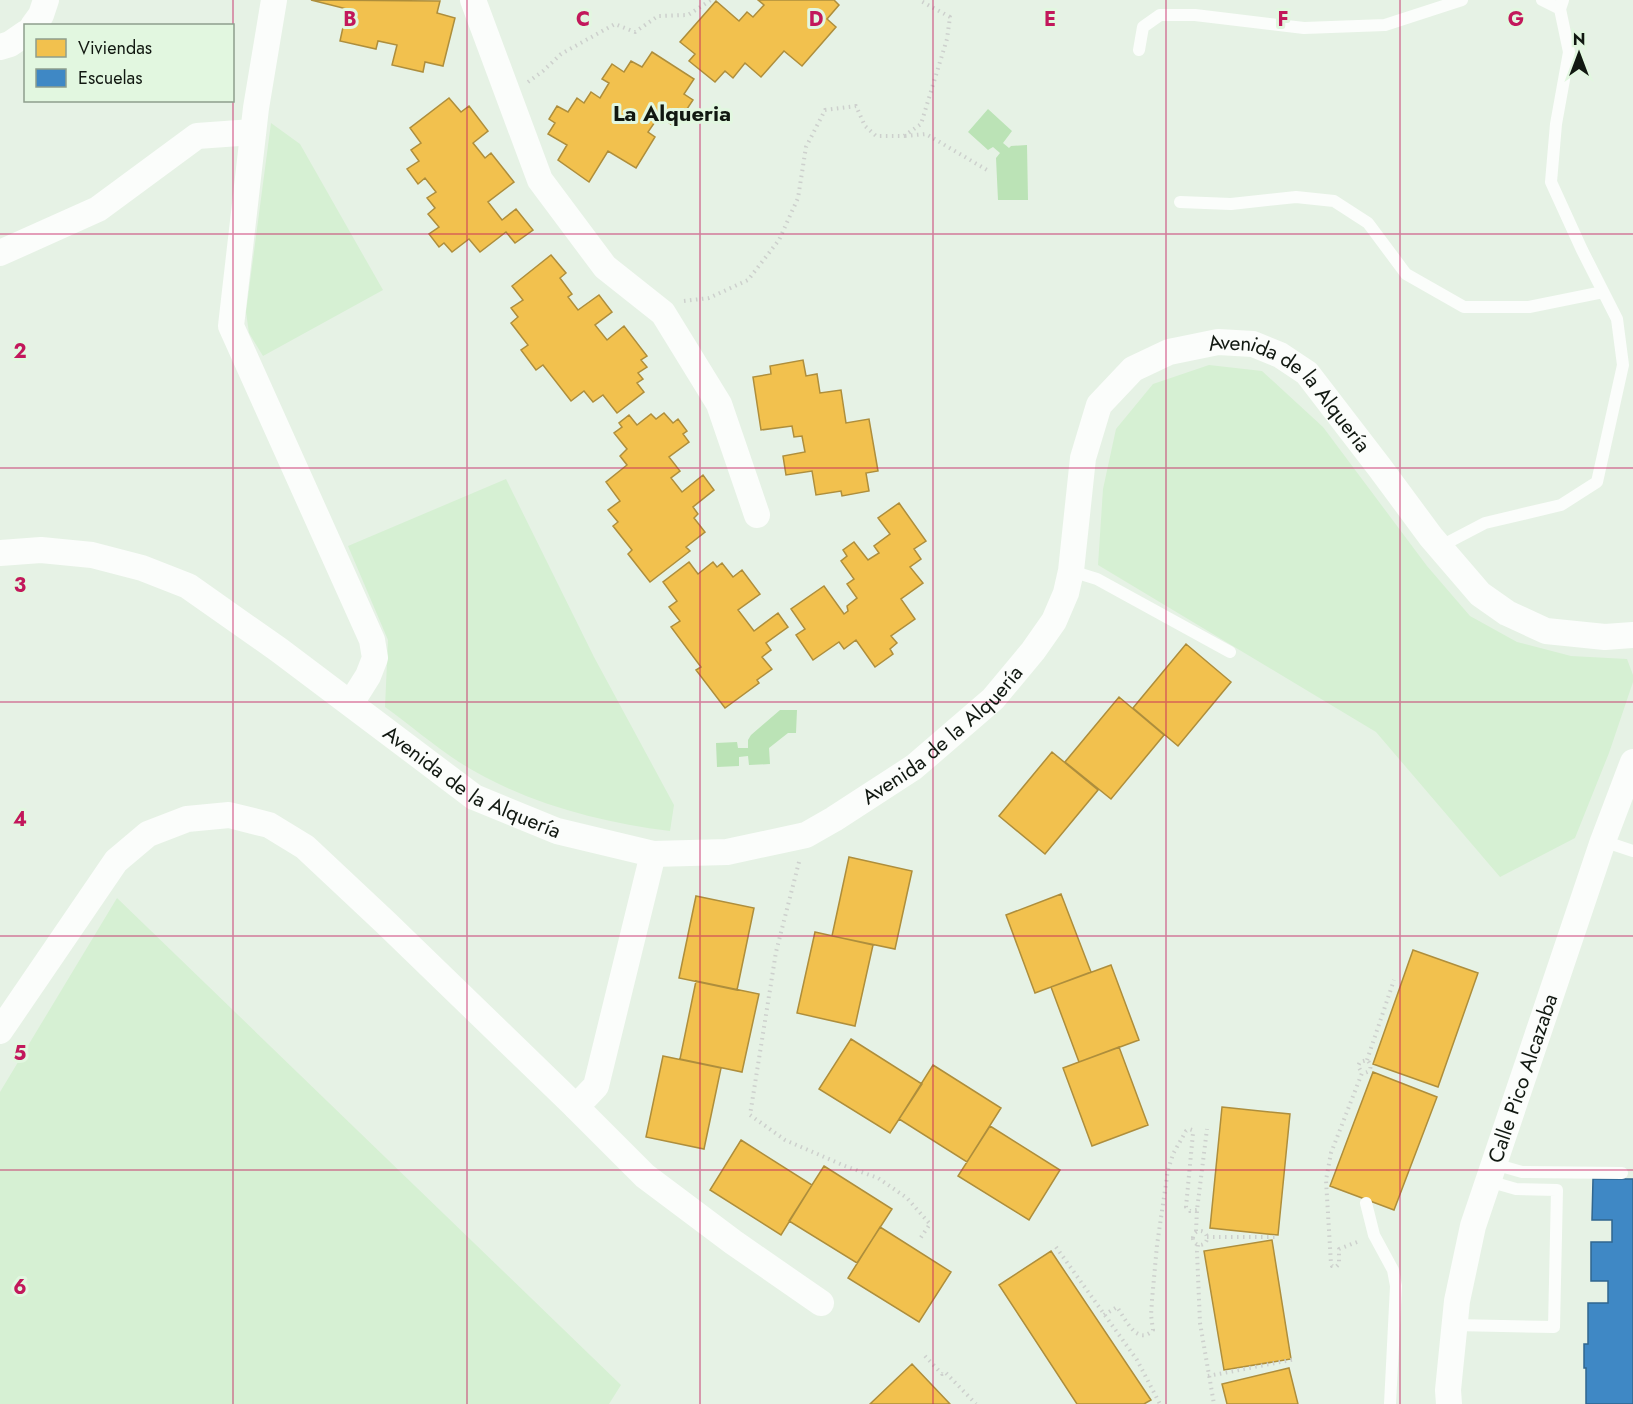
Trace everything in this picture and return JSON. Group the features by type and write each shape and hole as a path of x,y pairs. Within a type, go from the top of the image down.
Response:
{"street":[{"path":"34,24 41,15 46,0"},
{"path":"274,0 254,132 231,326 372,640 375,658 368,676 351,704"},
{"path":"473,0 540,180 605,267 663,312 719,404 757,515"},
{"path":"0,47 10,44 24,34"},
{"path":"0,253 98,209 197,136 254,132"},
{"name":"Avenida de la Alquería","path":"0,553 41,550 92,555 142,568 188,586 279,650 474,796 557,831 653,854 727,852 806,835 834,819 914,767 993,699 1033,651 1054,621 1066,593 1071,571 1083,458 1100,405 1133,369 1169,352 1218,342 1253,344 1280,355 1307,374 1439,547 1480,594 1507,613 1546,631 1605,637 1633,635"},
{"name":"Calle Pico Alcazaba","path":"1449,1404 1448,1390 1456,1300 1473,1226 1603,841 1633,762"},
{"path":"0,1031 116,861 148,834 187,819 229,815 269,825 305,847 645,1176 733,1242 821,1303"},
{"path":"576,1107 596,1086 653,854"}],"lane":[{"path":"1139,50 1143,27 1160,15 1195,15 1304,28 1385,25 1462,0"},
{"path":"1439,547 1485,523 1561,505 1597,482 1623,364 1617,319 1551,182 1556,124 1569,52 1562,4 1542,0"},
{"path":"1180,202 1231,204 1296,198 1334,201 1368,223 1406,274 1464,307 1529,307 1603,292"},
{"path":"1071,571 1096,579 1230,652"},
{"path":"1603,841 1633,851"},
{"path":"1491,1172 1622,1173"},
{"path":"1454,1325 1554,1327 1557,1190 1516,1189 1491,1172"},
{"path":"1366,1203 1374,1235 1393,1270 1396,1286 1390,1404"}],"path":[{"path":"526,83 561,54 615,24 635,33 658,16 688,15 711,0"},
{"path":"904,136 921,124 946,39 950,17 919,0"},
{"path":"663,312 674,302 709,298 748,280 779,240 798,198 806,147 825,110 856,106 865,126 876,136 926,135 987,170"},
{"path":"806,835 776,952 750,1115 785,1140 878,1178 907,1198 930,1224 919,1240"},
{"path":"1367,1060 1394,980"},
{"path":"1362,1072 1370,1071 1370,1063 1367,1060"},
{"path":"1362,1072 1358,1066 1360,1062 1367,1060"},
{"path":"1362,1072 1327,1166 1331,1265 1333,1267 1338,1265 1339,1249 1374,1235"},
{"path":"1104,1315 1117,1307 1136,1334 1143,1336 1153,1330 1151,1315 1157,1245 1168,1170 1173,1154 1189,1129 1193,1133 1186,1208 1197,1210"},
{"path":"1198,1245 1192,1239 1196,1232 1208,1130"},
{"path":"1196,1232 1201,1231 1207,1237"},
{"path":"1207,1237 1277,1237"},
{"path":"1198,1245 1203,1244 1207,1237"},
{"path":"1198,1245 1200,1323 1214,1404"},
{"path":"1056,1247 1137,1360 1160,1404"},
{"path":"925,1356 942,1374 945,1372 976,1404"},
{"path":"1208,1376 1296,1359"}],"shaded area":[{"path":"988,109 1012,131 1003,143 1009,148 1027,145 1028,200 998,200 996,158 1000,153 993,147 988,150 968,132"},
{"path":"271,123 300,144 383,290 263,356 249,333 246,312"},
{"path":"1209,365 1262,371 1323,427 1427,566 1470,616 1517,642 1571,656 1627,659 1633,682 1609,753 1575,838 1500,877 1376,732 1098,565 1103,489 1116,429 1153,384"},
{"path":"506,479 594,657 674,805 670,831 588,816 508,788 459,762 385,707 388,640 348,546"},
{"path":"780,710 797,710 796,733 788,733 769,748 770,764 749,765 748,756 739,757 739,766 717,767 716,743 737,742 738,748 748,748 751,735"},
{"path":"117,898 621,1385 609,1404 0,1404 0,1092"}],"building: Viviendas":[{"path":"311,0 440,1 437,13 455,18 443,66 425,62 423,72 392,65 397,45 378,41 376,49 340,41 347,9"},
{"path":"758,0 834,0 839,5 827,19 836,27 802,66 784,51 761,77 745,63 733,78 725,71 715,82 689,61 695,54 680,42 716,1 739,21 747,12 753,17 764,5"},
{"path":"652,52 694,79 684,94 693,100 675,127 659,116 648,132 655,137 636,168 608,151 589,182 558,160 567,145 548,134 555,123 549,119 557,106 568,112 577,98 584,103 591,92 600,98 609,83 602,79 612,64 624,72 631,61 642,67"},
{"path":"449,98 461,112 469,106 488,131 473,143 485,158 491,153 514,182 488,202 502,220 516,209 533,230 515,243 506,232 480,252 469,239 452,252 444,243 439,247 429,234 439,227 428,214 435,208 427,198 436,192 425,178 418,184 407,169 419,161 411,150 421,143 410,128"},
{"path":"551,255 566,273 560,278 572,294 568,297 578,310 599,295 612,312 595,325 607,340 624,326 647,356 641,360 647,367 638,373 643,379 637,383 644,392 617,413 603,395 593,402 584,391 571,401 543,365 536,370 521,350 528,345 511,323 518,317 511,308 523,300 512,286"},
{"path":"803,360 806,376 817,374 820,393 841,390 846,423 869,419 878,471 866,473 869,491 842,496 841,491 816,495 812,471 786,475 783,456 805,452 802,436 794,437 792,426 761,430 753,377 771,374 770,366"},
{"path":"664,413 673,423 678,419 687,431 683,434 689,442 669,457 680,471 671,478 682,492 703,475 714,490 693,507 698,514 694,518 705,532 686,547 690,551 650,582 628,554 632,550 613,526 618,522 608,510 620,501 606,482 627,465 620,456 627,449 614,433 622,427 619,423 629,415 637,425 651,414 656,419"},
{"path":"899,503 926,541 914,549 921,559 910,567 923,583 901,599 915,619 891,636 897,643 890,649 893,654 875,667 856,640 844,649 839,642 813,660 796,635 805,629 791,609 824,586 844,614 848,611 847,606 857,598 847,584 854,579 841,561 847,556 843,550 854,542 868,560 879,553 874,546 890,534 878,518"},
{"path":"689,562 698,574 713,562 717,567 722,563 733,577 742,570 760,594 738,610 754,631 778,613 788,627 766,643 771,650 762,657 772,669 757,680 759,683 725,708 696,670 701,667 671,627 680,621 669,607 677,601 663,582"},
{"path":"1186,644 1231,682 1178,746 1133,708"},
{"path":"1119,697 1164,735 1111,799 1065,762"},
{"path":"1052,752 1098,790 1045,854 999,816"},
{"path":"849,857 912,871 895,949 832,936"},
{"path":"1061,894 1091,972 1035,993 1006,915"},
{"path":"696,896 754,908 737,990 679,978"},
{"path":"815,932 873,945 855,1026 797,1013"},
{"path":"1413,950 1478,973 1438,1087 1373,1064"},
{"path":"1111,965 1139,1040 1079,1062 1051,987"},
{"path":"696,981 759,994 742,1072 680,1059"},
{"path":"851,1039 922,1084 890,1133 819,1089"},
{"path":"1119,1047 1148,1125 1092,1146 1063,1068"},
{"path":"663,1056 721,1068 704,1149 646,1137"},
{"path":"933,1065 1001,1108 967,1162 899,1119"},
{"path":"1373,1072 1437,1097 1394,1210 1330,1186"},
{"path":"1222,1107 1290,1114 1278,1235 1210,1228"},
{"path":"990,1126 1060,1170 1029,1220 958,1176"},
{"path":"741,1140 812,1185 781,1235 710,1190"},
{"path":"824,1166 892,1209 857,1263 789,1221"},
{"path":"880,1227 951,1272 919,1322 848,1278"},
{"path":"1272,1240 1291,1359 1224,1370 1204,1251"},
{"path":"1051,1251 1151,1400 1144,1404 1077,1404 999,1285"},
{"path":"912,1364 950,1404 870,1404"},
{"path":"1289,1368 1298,1404 1227,1404 1222,1384"}],"building: Escuelas":[{"path":"1593,1179 1633,1179 1633,1404 1586,1404 1584,1344 1588,1344 1588,1303 1608,1303 1608,1281 1591,1281 1591,1242 1612,1242 1612,1220 1592,1220"}],"district":[{"name":"La Alqueria","path":"672,113"}]}
